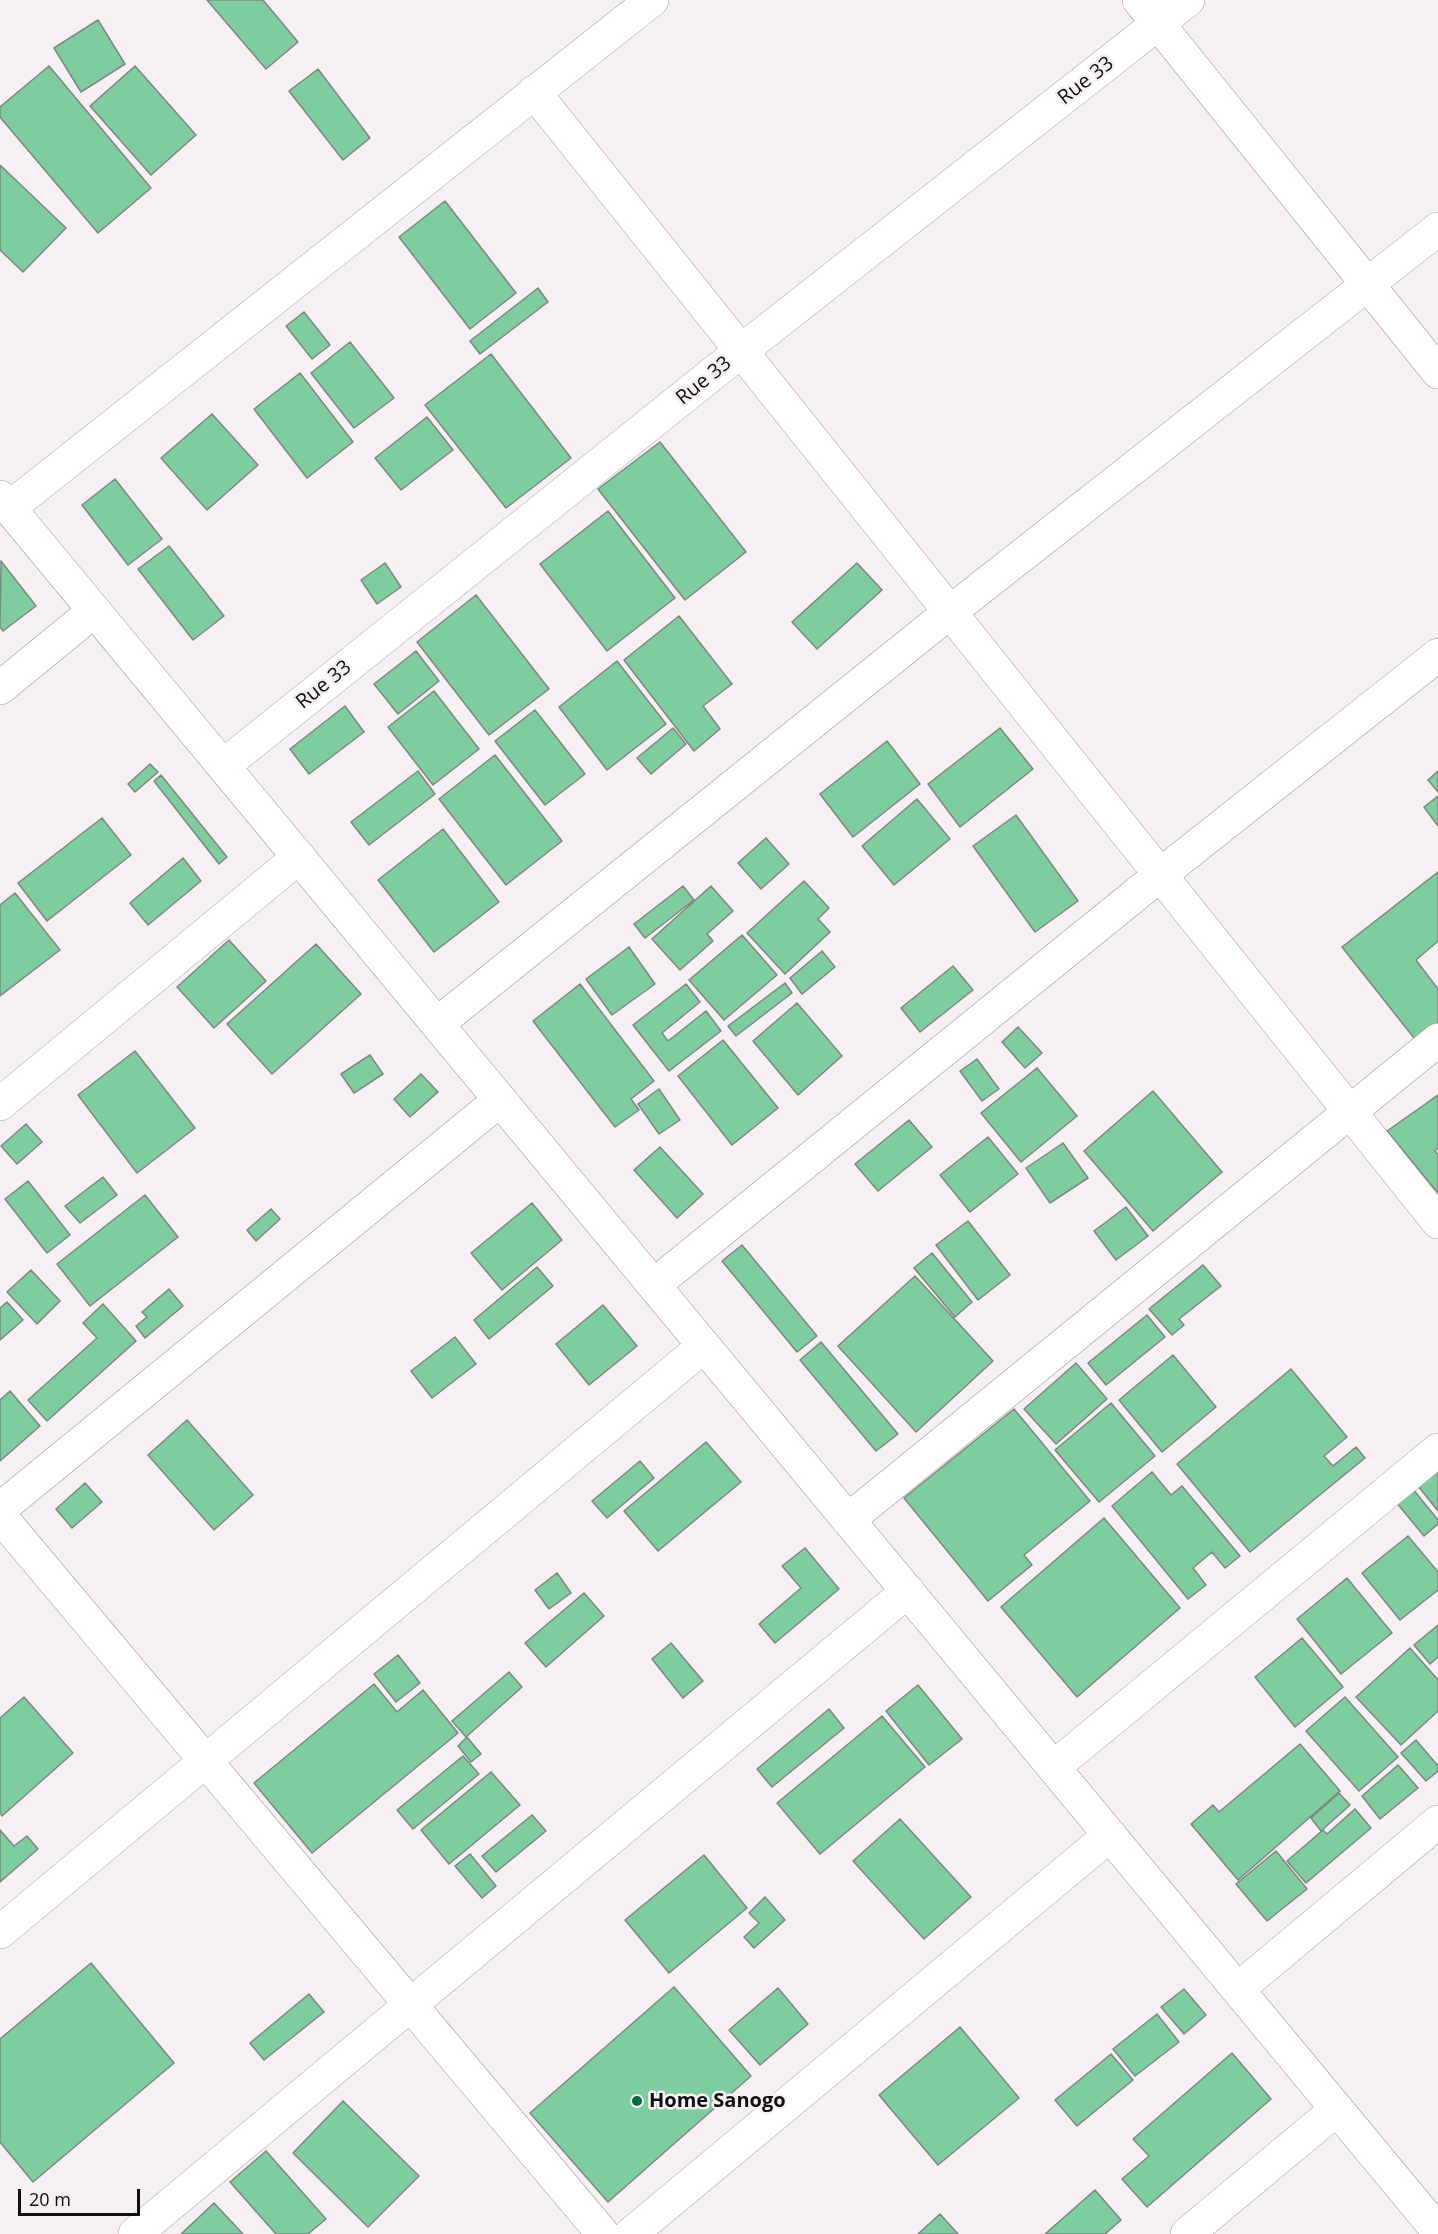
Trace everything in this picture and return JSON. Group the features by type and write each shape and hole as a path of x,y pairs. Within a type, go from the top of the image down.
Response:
{"street":[{"path":"652,0 4,502 1438,2231"},
{"name":"Rue 33","path":"223,766 741,351 1149,12 1188,0"},
{"path":"1149,12 1438,372"},
{"path":"534,92 1438,1222"},
{"path":"437,1024 950,612 1438,229"},
{"path":"0,688 94,611"},
{"path":"654,1285 1160,875 1438,656"},
{"path":"0,1104 299,858"},
{"path":"848,1520 1438,1040"},
{"path":"0,1509 500,1100"},
{"path":"0,1932 704,1346"},
{"path":"1054,1767 1438,1450"},
{"path":"0,1516 603,2234"},
{"path":"135,2234 908,1591"},
{"path":"1238,1989 1438,1822"},
{"path":"630,2234 1110,1835"},
{"path":"1187,2234 1337,2109"}],"building":[{"path":"207,0 263,0 298,42 266,69"},
{"path":"98,20 125,64 81,92 54,48"},
{"path":"49,66 151,188 98,233 0,117 0,107"},
{"path":"135,66 196,135 151,175 90,106"},
{"path":"318,69 370,138 343,160 289,91"},
{"path":"0,165 66,228 23,272 0,250"},
{"path":"445,201 516,293 470,329 399,237"},
{"path":"538,288 548,302 480,354 470,341"},
{"path":"304,312 330,345 312,359 286,326"},
{"path":"350,342 394,398 354,428 311,373"},
{"path":"491,354 571,458 506,508 425,405"},
{"path":"300,373 353,442 307,478 254,409"},
{"path":"212,414 258,465 207,510 161,458"},
{"path":"427,417 453,450 401,490 375,458"},
{"path":"660,442 746,552 685,600 598,489"},
{"path":"115,479 162,539 128,565 82,505"},
{"path":"608,511 675,598 607,651 540,564"},
{"path":"169,546 224,616 193,640 138,569"},
{"path":"1,561 36,606 3,631 0,627"},
{"path":"385,563 401,587 377,604 361,580"},
{"path":"857,563 882,590 817,649 792,622"},
{"path":"476,595 549,689 489,735 417,642"},
{"path":"679,616 732,684 703,706 720,729 694,751 624,660"},
{"path":"416,651 439,681 398,714 374,684"},
{"path":"617,661 666,724 607,770 559,707"},
{"path":"434,691 479,749 433,785 388,727"},
{"path":"345,706 364,732 309,774 290,749"},
{"path":"535,710 585,774 545,805 495,741"},
{"path":"673,728 686,744 651,774 637,758"},
{"path":"1000,728 1033,769 960,827 928,784"},
{"path":"887,741 920,784 853,837 820,794"},
{"path":"495,755 562,841 506,885 439,799"},
{"path":"150,764 158,772 135,792 128,784"},
{"path":"418,771 435,794 369,845 351,822"},
{"path":"1438,771 1438,792 1428,780"},
{"path":"161,775 227,857 219,864 154,781"},
{"path":"1438,796 1438,826 1424,807"},
{"path":"917,799 950,839 894,885 862,846"},
{"path":"1016,815 1078,901 1035,932 973,846"},
{"path":"102,818 131,855 47,921 18,883"},
{"path":"443,829 499,902 434,952 378,880"},
{"path":"766,838 789,864 761,889 738,863"},
{"path":"183,858 201,881 148,925 130,903"},
{"path":"1438,872 1438,941 1416,960 1438,989 1438,1028 1418,1043 1342,947"},
{"path":"804,881 829,908 818,919 830,932 785,974 747,933"},
{"path":"683,886 694,900 645,938 634,924"},
{"path":"711,886 733,911 707,934 713,941 680,970 652,939"},
{"path":"15,893 60,950 0,996 0,905"},
{"path":"742,935 777,975 724,1020 689,980"},
{"path":"229,940 266,981 214,1028 177,987"},
{"path":"316,944 361,994 272,1074 227,1024"},
{"path":"629,947 655,984 612,1015 586,979"},
{"path":"822,951 835,967 802,994 790,978"},
{"path":"953,966 973,990 920,1032 901,1008"},
{"path":"785,983 792,993 736,1036 728,1026"},
{"path":"580,984 654,1081 631,1099 639,1110 615,1127 533,1021"},
{"path":"686,984 700,1002 662,1033 668,1041 706,1011 721,1031 669,1071 633,1025"},
{"path":"797,1003 842,1056 798,1095 753,1041"},
{"path":"1018,1027 1042,1053 1025,1068 1002,1042"},
{"path":"723,1040 778,1108 732,1145 678,1076"},
{"path":"135,1051 195,1128 137,1173 78,1095"},
{"path":"370,1055 383,1074 354,1093 341,1074"},
{"path":"977,1059 999,1089 982,1101 960,1071"},
{"path":"1037,1068 1077,1116 1021,1162 981,1113"},
{"path":"421,1074 438,1092 410,1117 394,1099"},
{"path":"659,1089 680,1120 659,1134 638,1104"},
{"path":"1153,1091 1222,1172 1153,1231 1084,1151"},
{"path":"1438,1095 1438,1148 1435,1151 1438,1155 1438,1193 1387,1131"},
{"path":"909,1120 932,1147 878,1191 855,1164"},
{"path":"26,1124 42,1142 17,1164 1,1146"},
{"path":"988,1137 1018,1174 970,1212 940,1175"},
{"path":"1063,1143 1088,1178 1050,1203 1026,1168"},
{"path":"660,1147 703,1194 677,1218 634,1170"},
{"path":"103,1177 117,1195 80,1223 65,1206"},
{"path":"28,1181 70,1235 47,1253 5,1199"},
{"path":"145,1195 178,1237 90,1306 57,1264"},
{"path":"532,1203 562,1240 502,1290 471,1253"},
{"path":"1126,1207 1148,1236 1116,1260 1094,1231"},
{"path":"271,1209 280,1219 256,1241 247,1230"},
{"path":"968,1221 1010,1275 978,1300 936,1245"},
{"path":"742,1245 817,1336 797,1352 722,1261"},
{"path":"932,1253 972,1302 955,1317 914,1268"},
{"path":"1203,1265 1221,1286 1179,1319 1184,1325 1172,1335 1149,1309"},
{"path":"537,1267 553,1286 489,1339 474,1320"},
{"path":"31,1270 60,1301 37,1324 7,1292"},
{"path":"915,1276 993,1361 916,1432 838,1346"},
{"path":"169,1289 183,1306 145,1338 136,1326 147,1317 142,1312"},
{"path":"7,1302 23,1320 0,1340 0,1308"},
{"path":"103,1304 136,1341 47,1421 28,1400 97,1338 83,1323"},
{"path":"603,1305 637,1346 589,1385 556,1344"},
{"path":"1147,1315 1165,1337 1106,1385 1088,1363"},
{"path":"455,1337 476,1364 432,1398 411,1371"},
{"path":"821,1342 898,1434 876,1451 800,1360"},
{"path":"1173,1355 1216,1407 1162,1452 1119,1400"},
{"path":"1076,1363 1107,1399 1056,1444 1024,1409"},
{"path":"1291,1369 1347,1437 1324,1456 1333,1466 1356,1447 1365,1458 1250,1552 1177,1464"},
{"path":"10,1391 40,1426 0,1461 0,1400"},
{"path":"1111,1403 1155,1456 1099,1502 1055,1450"},
{"path":"1014,1409 1090,1501 1024,1555 1032,1565 988,1601 904,1498"},
{"path":"187,1420 253,1495 214,1530 148,1455"},
{"path":"706,1442 741,1482 658,1551 624,1511"},
{"path":"640,1461 654,1478 607,1518 592,1501"},
{"path":"1438,1469 1438,1511 1418,1486"},
{"path":"1152,1472 1171,1495 1182,1486 1240,1556 1225,1568 1212,1552 1193,1568 1206,1585 1188,1599 1112,1506"},
{"path":"85,1483 102,1502 72,1528 56,1509"},
{"path":"1412,1488 1438,1520 1438,1524 1424,1536 1396,1502"},
{"path":"1104,1518 1180,1608 1077,1697 1001,1607"},
{"path":"1408,1536 1438,1572 1438,1590 1400,1620 1362,1573"},
{"path":"805,1548 839,1589 775,1643 759,1624 801,1588 782,1566"},
{"path":"557,1573 571,1593 549,1609 535,1590"},
{"path":"1347,1578 1392,1633 1341,1674 1297,1619"},
{"path":"584,1593 604,1616 546,1667 525,1643"},
{"path":"1438,1625 1438,1657 1430,1664 1414,1645"},
{"path":"1302,1638 1343,1687 1295,1727 1255,1677"},
{"path":"671,1643 703,1681 683,1698 652,1659"},
{"path":"1410,1648 1438,1680 1438,1711 1401,1745 1356,1697"},
{"path":"398,1655 420,1683 396,1702 374,1674"},
{"path":"509,1672 522,1687 466,1737 452,1721"},
{"path":"374,1684 397,1712 423,1690 458,1733 312,1853 254,1783"},
{"path":"918,1685 962,1739 929,1765 886,1711"},
{"path":"24,1697 73,1753 2,1816 0,1813 0,1718"},
{"path":"1345,1697 1398,1757 1359,1791 1306,1731"},
{"path":"829,1709 844,1728 772,1787 757,1769"},
{"path":"882,1716 925,1767 820,1854 777,1803"},
{"path":"467,1737 481,1754 471,1762 458,1746"},
{"path":"1416,1740 1438,1766 1438,1771 1426,1781 1401,1753"},
{"path":"1300,1744 1340,1791 1238,1880 1191,1824 1213,1805 1219,1812"},
{"path":"463,1756 479,1774 413,1829 397,1810"},
{"path":"1398,1765 1418,1788 1380,1819 1362,1796"},
{"path":"491,1772 520,1805 449,1864 421,1830"},
{"path":"1339,1793 1350,1805 1321,1831 1311,1818"},
{"path":"1355,1809 1371,1828 1306,1883 1287,1861 1323,1830 1327,1834"},
{"path":"532,1815 546,1831 496,1872 482,1856"},
{"path":"900,1819 971,1897 924,1939 853,1861"},
{"path":"0,1830 14,1846 27,1836 38,1849 0,1882"},
{"path":"1276,1851 1307,1889 1267,1921 1236,1884"},
{"path":"470,1854 496,1886 482,1898 455,1866"},
{"path":"704,1855 747,1908 669,1973 625,1920"},
{"path":"765,1897 785,1920 754,1948 744,1937 759,1923 749,1913"},
{"path":"91,1963 174,2063 33,2182 0,2142 0,2039"},
{"path":"674,1987 751,2076 608,2202 530,2113"},
{"path":"778,1988 808,2024 760,2065 729,2030"},
{"path":"1184,1989 1206,2015 1184,2034 1161,2007"},
{"path":"309,1994 324,2012 264,2060 250,2043"},
{"path":"1157,2014 1179,2042 1135,2076 1113,2049"},
{"path":"960,2027 1019,2098 938,2165 879,2095"},
{"path":"1232,2053 1271,2099 1147,2207 1122,2179 1149,2156 1133,2139"},
{"path":"1111,2054 1133,2080 1077,2126 1055,2100"},
{"path":"343,2101 419,2176 368,2227 293,2153"},
{"path":"266,2151 326,2219 308,2234 276,2234 230,2182"},
{"path":"1095,2190 1121,2220 1105,2234 1045,2234"},
{"path":"214,2203 243,2234 181,2234"},
{"path":"940,2214 958,2234 918,2234"}],"place":[{"name":"Home Sanogo","path":"637,2101"}]}
